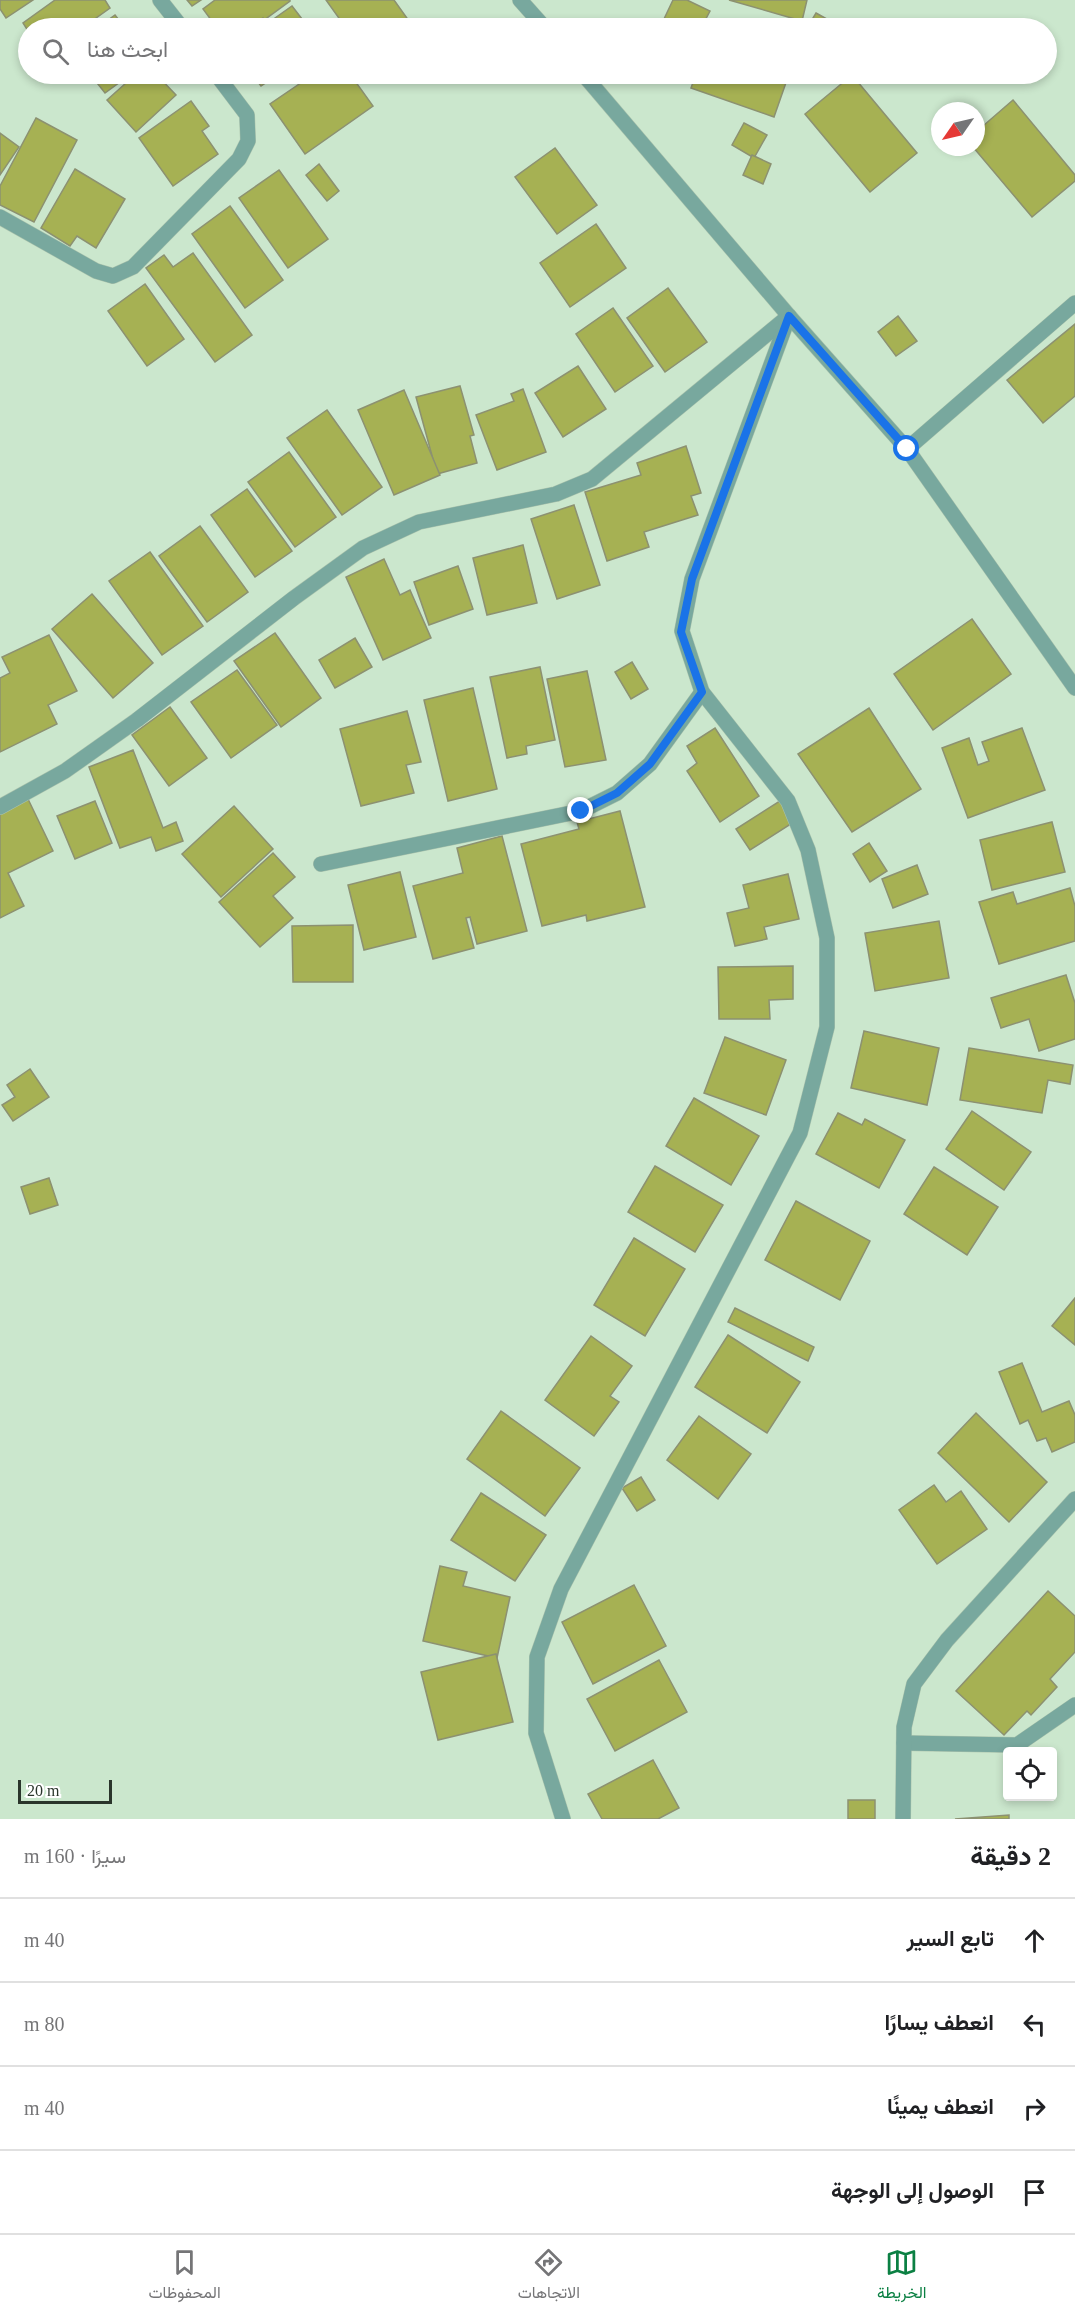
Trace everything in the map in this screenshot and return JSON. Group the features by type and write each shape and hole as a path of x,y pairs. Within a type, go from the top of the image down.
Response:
{"street":[{"path":"160,0 174,18"},
{"path":"520,0 535,18"},
{"path":"0,217 96,271 113,276 133,267 239,159 248,141 247,115 224,84"},
{"path":"592,84 789,316 907,449 1075,688"},
{"path":"907,449 1075,303"},
{"path":"563,1819 536,1733 537,1657 561,1589 800,1133 827,1027 826,938 808,850 788,801 702,692 681,632 692,579 789,316"},
{"path":"0,807 65,771 137,720 294,598 363,548 419,522 556,494 592,479 789,316"},
{"path":"321,864 581,811 617,793 650,764 702,692"},
{"path":"903,1819 904,1727 914,1684 947,1640 1075,1498"},
{"path":"904,1743 1017,1744 1075,1705"}],"building":[{"path":"0,0 33,0 6,18 0,9"},
{"path":"55,0 105,0 110,8 96,18 30,18"},
{"path":"187,0 201,0 192,6"},
{"path":"215,0 290,0 267,18 210,18 203,9"},
{"path":"326,0 394,0 407,18 339,18"},
{"path":"673,0 687,0 710,11 706,18 664,18"},
{"path":"729,0 807,0 803,18 792,18"},
{"path":"292,6 301,18 275,18"},
{"path":"816,13 825,18 813,18"},
{"path":"98,84 117,84 105,93"},
{"path":"125,84 166,84 176,95 136,132 107,100"},
{"path":"299,84 357,84 373,106 305,154 270,104"},
{"path":"692,84 786,84 774,117 691,88"},
{"path":"841,84 860,84 917,153 870,192 805,114"},
{"path":"1013,100 1075,175 1075,181 1032,217 981,156 985,156 985,124"},
{"path":"191,101 209,126 202,131 218,154 173,186 139,138"},
{"path":"36,118 77,140 34,222 0,205 0,186"},
{"path":"744,123 767,135 754,158 732,145"},
{"path":"0,133 19,147 0,175"},
{"path":"555,148 597,205 557,234 515,177"},
{"path":"752,155 771,164 763,184 743,175"},
{"path":"319,164 339,191 327,201 306,175"},
{"path":"75,169 125,199 96,248 77,236 70,246 41,228"},
{"path":"279,170 328,239 288,268 239,198"},
{"path":"230,206 283,280 245,308 192,234"},
{"path":"596,224 626,268 570,307 540,263"},
{"path":"193,253 252,335 215,362 146,268 164,255 173,267"},
{"path":"145,284 184,339 147,366 108,311"},
{"path":"668,288 707,342 665,372 627,318"},
{"path":"613,308 653,366 615,392 576,334"},
{"path":"898,316 917,341 896,356 878,332"},
{"path":"1075,324 1075,396 1043,423 1007,380"},
{"path":"578,366 606,409 563,437 535,393"},
{"path":"460,386 474,435 470,436 477,463 437,474 416,397"},
{"path":"523,389 546,452 497,470 476,415 514,401 511,394"},
{"path":"404,390 440,475 394,495 358,410"},
{"path":"327,410 382,487 342,515 287,438"},
{"path":"686,446 701,493 691,496 698,515 644,532 649,547 607,561 585,492 641,475 637,463"},
{"path":"289,452 336,517 295,547 248,482"},
{"path":"247,489 292,551 255,577 211,515"},
{"path":"574,505 600,585 557,599 531,519"},
{"path":"200,526 248,592 207,622 159,556"},
{"path":"523,545 537,603 487,615 473,558"},
{"path":"150,552 203,626 162,655 109,581"},
{"path":"384,559 400,595 410,590 431,638 383,660 346,577"},
{"path":"458,566 473,609 429,625 414,582"},
{"path":"92,594 153,663 113,698 52,629"},
{"path":"972,619 1011,674 933,730 894,674"},
{"path":"275,633 321,698 281,727 234,661"},
{"path":"49,635 77,691 48,705 57,724 0,752 0,678 10,673 2,657"},
{"path":"355,638 372,667 335,688 319,660"},
{"path":"632,662 648,689 631,699 615,672"},
{"path":"540,667 555,740 526,746 527,754 507,758 490,677"},
{"path":"237,670 277,725 231,758 191,702"},
{"path":"587,671 606,760 565,767 547,679"},
{"path":"473,688 497,789 448,801 424,700"},
{"path":"170,707 207,758 169,786 132,735"},
{"path":"869,708 921,789 852,832 798,754"},
{"path":"407,711 421,762 406,765 414,793 361,806 340,729"},
{"path":"715,728 759,796 720,822 687,771 697,763 687,746"},
{"path":"1022,728 1045,790 968,818 942,748 969,738 978,765 989,761 982,742"},
{"path":"133,750 163,828 176,822 183,841 156,851 151,837 120,848 89,767"},
{"path":"28,799 53,851 8,873 24,906 0,918 0,813"},
{"path":"783,799 797,820 750,850 736,829"},
{"path":"95,801 112,843 75,859 57,816"},
{"path":"234,806 273,849 221,897 182,854"},
{"path":"620,811 645,907 587,921 586,915 542,926 521,844 579,829 577,822"},
{"path":"1052,822 1065,872 992,890 980,840"},
{"path":"502,836 527,931 477,944 470,917 466,918 474,948 433,959 413,886 463,873 457,848"},
{"path":"869,843 887,871 870,882 853,854"},
{"path":"273,853 295,877 273,896 293,918 260,947 219,902"},
{"path":"917,865 928,894 893,908 882,879"},
{"path":"400,872 416,937 364,950 348,885"},
{"path":"788,874 799,919 764,927 767,939 735,946 727,913 749,908 743,885"},
{"path":"1070,888 1075,906 1075,941 999,964 979,902 1013,892 1017,904"},
{"path":"939,921 949,978 875,991 865,933"},
{"path":"353,925 353,982 293,982 292,926"},
{"path":"793,966 793,999 769,1000 770,1019 719,1019 718,967"},
{"path":"1066,975 1075,1003 1075,1039 1039,1051 1029,1019 1001,1028 991,998"},
{"path":"864,1031 939,1048 927,1105 851,1088"},
{"path":"725,1037 786,1060 766,1115 704,1093"},
{"path":"969,1048 1073,1065 1070,1084 1048,1080 1042,1113 960,1100"},
{"path":"30,1069 49,1097 13,1121 2,1105 15,1097 7,1085"},
{"path":"694,1098 759,1136 731,1185 666,1146"},
{"path":"972,1111 1031,1152 1004,1190 946,1149"},
{"path":"838,1113 862,1125 865,1119 905,1140 879,1188 816,1154"},
{"path":"655,1166 723,1205 695,1252 628,1212"},
{"path":"934,1167 998,1207 967,1255 904,1214"},
{"path":"49,1178 58,1205 30,1214 21,1187"},
{"path":"796,1201 870,1241 840,1300 765,1260"},
{"path":"634,1238 685,1269 645,1336 594,1305"},
{"path":"1075,1298 1075,1345 1052,1326"},
{"path":"735,1308 814,1347 808,1361 728,1322"},
{"path":"728,1335 800,1382 767,1433 695,1387"},
{"path":"591,1336 632,1366 610,1396 619,1402 594,1436 545,1400"},
{"path":"1022,1363 1042,1412 1069,1401 1075,1415 1075,1442 1052,1452 1046,1438 1037,1441 1028,1420 1020,1424 999,1372"},
{"path":"501,1411 580,1468 545,1516 467,1459"},
{"path":"976,1413 1047,1482 1009,1522 938,1453"},
{"path":"699,1416 751,1454 718,1499 667,1460"},
{"path":"641,1477 655,1500 637,1511 622,1488"},
{"path":"934,1485 946,1502 961,1491 987,1529 937,1564 899,1510"},
{"path":"481,1493 546,1535 515,1581 451,1540"},
{"path":"440,1566 467,1572 463,1586 510,1597 497,1658 423,1641"},
{"path":"634,1585 666,1646 593,1684 562,1622"},
{"path":"1048,1591 1075,1616 1075,1652 1050,1679 1057,1687 1031,1715 1027,1711 1004,1735 956,1691"},
{"path":"496,1654 513,1722 438,1740 421,1672"},
{"path":"659,1660 687,1712 615,1751 587,1699"},
{"path":"653,1760 679,1808 658,1819 602,1819 588,1794"},
{"path":"848,1800 875,1800 875,1819 848,1819"},
{"path":"1009,1815 1009,1819 955,1819"}],"route":[{"path":"581,811 617,793 650,764 702,692 681,632 692,579 789,316 907,449"}]}
